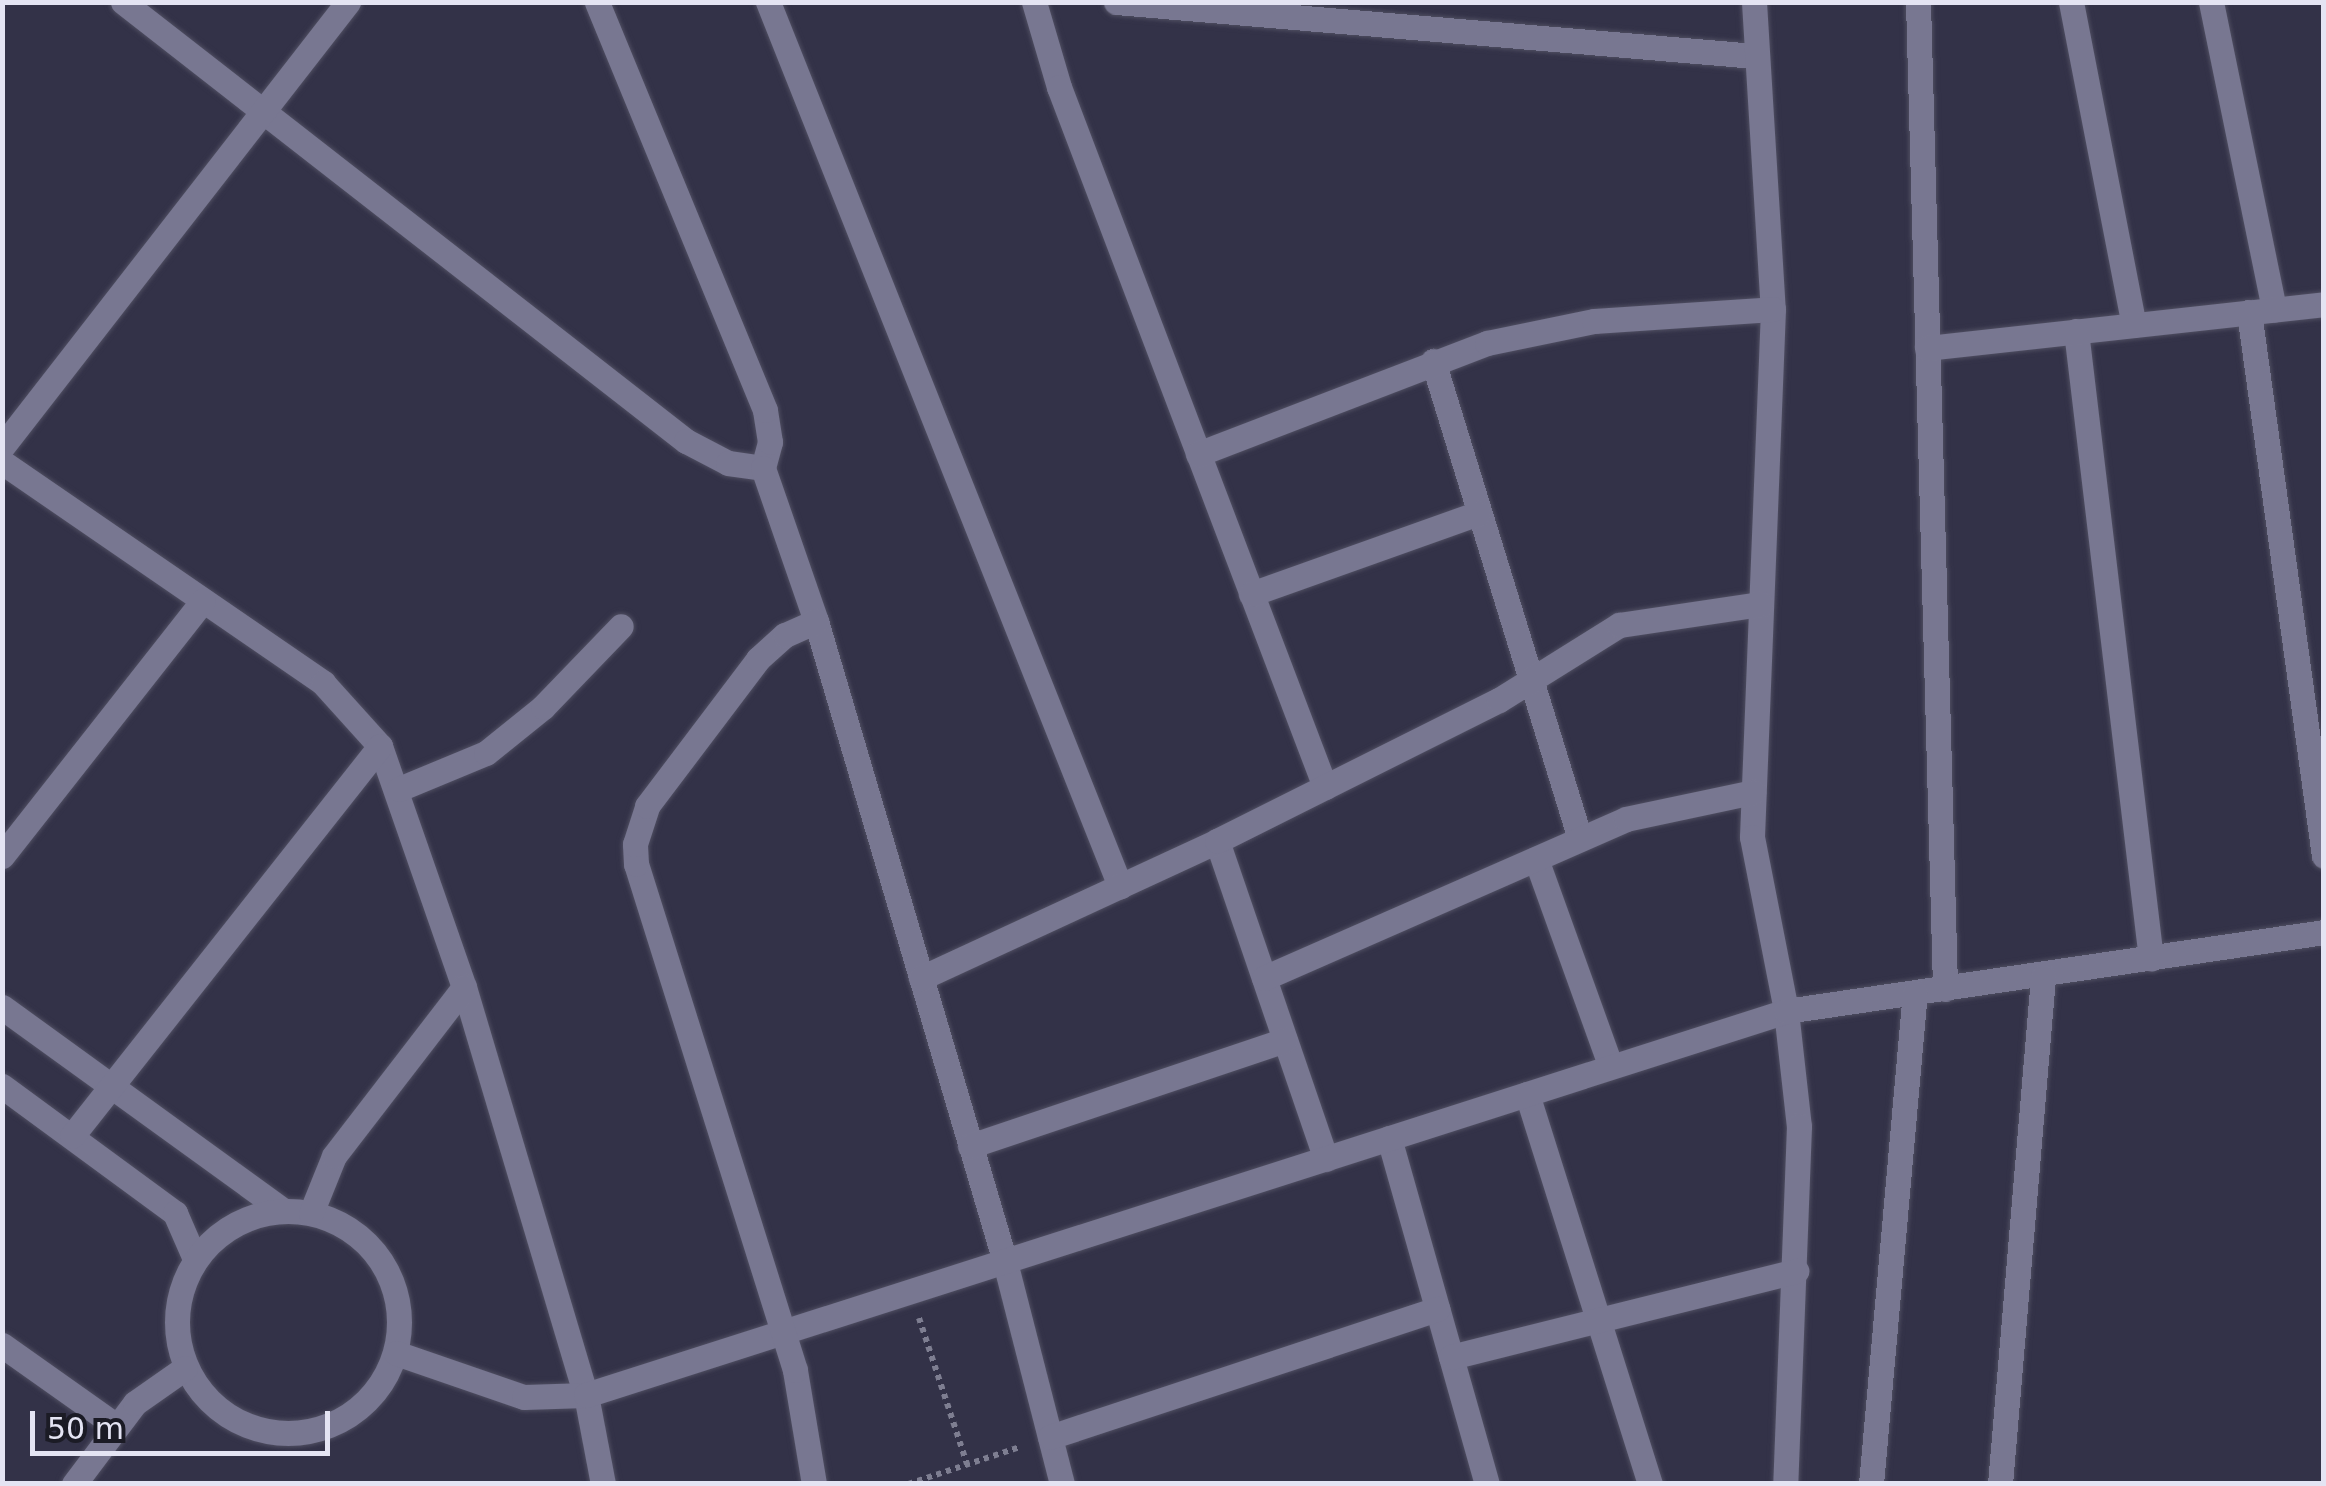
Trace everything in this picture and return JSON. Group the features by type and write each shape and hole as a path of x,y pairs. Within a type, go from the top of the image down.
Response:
{"street":[{"path":"123,2 686,441 728,463 763,468"},
{"path":"2,447 348,2"},
{"path":"597,2 765,410 770,442 763,468 816,621 1004,1262 1062,1484"},
{"path":"768,2 1120,886"},
{"path":"1034,2 1059,87 1324,787"},
{"path":"1116,2 1331,13 1756,56"},
{"path":"1754,2 1774,309 1753,792 1756,874 1786,1010 1798,1126 1796,1271 1785,1484"},
{"path":"1918,2 1945,989"},
{"path":"2071,2 2134,325"},
{"path":"2211,2 2261,311 2324,856"},
{"path":"1927,348 2324,304"},
{"path":"1198,454 1434,361 1576,324 1774,309"},
{"path":"2076,331 2150,959"},
{"path":"1434,361 1528,684 1579,837"},
{"path":"2,462 323,683 380,746 399,789 464,988 586,1395 603,1484"},
{"path":"1251,594 1478,513"},
{"path":"2,856 203,601"},
{"path":"921,978 1218,841 1528,684 1618,625 1760,604"},
{"path":"814,1484 785,1334 636,864 635,844 648,806 758,659 785,635 816,621"},
{"path":"399,789 486,753 543,707 621,626"},
{"path":"72,1136 109,1084 380,746"},
{"path":"1264,978 1626,819 1753,792"},
{"path":"1218,841 1326,1159"},
{"path":"1536,859 1610,1065"},
{"path":"396,1353 524,1398 586,1395 1786,1010 2043,977 2324,932"},
{"path":"2000,1484 2043,977"},
{"path":"311,1212 334,1156 464,988"},
{"path":"1871,1484 1915,992"},
{"path":"2,1007 282,1210"},
{"path":"970,1146 1285,1040"},
{"path":"2,1086 176,1214 195,1259"},
{"path":"1527,1094 1650,1484"},
{"path":"1389,1138 1451,1357 1479,1482"},
{"path":"282,1210 311,1212 340,1222 384,1264 400,1322 396,1353 382,1384 360,1408 330,1426 296,1434 262,1431 230,1418 186,1368 176,1312 195,1259 232,1224 282,1210"},
{"path":"1451,1357 1600,1324 1796,1271"},
{"path":"1050,1438 1437,1309"},
{"path":"2,1345 115,1425"},
{"path":"74,1484 115,1425 156,1385 186,1368"}],"path":[{"path":"910,1293 967,1464"},
{"path":"908,1484 1050,1438"}]}
